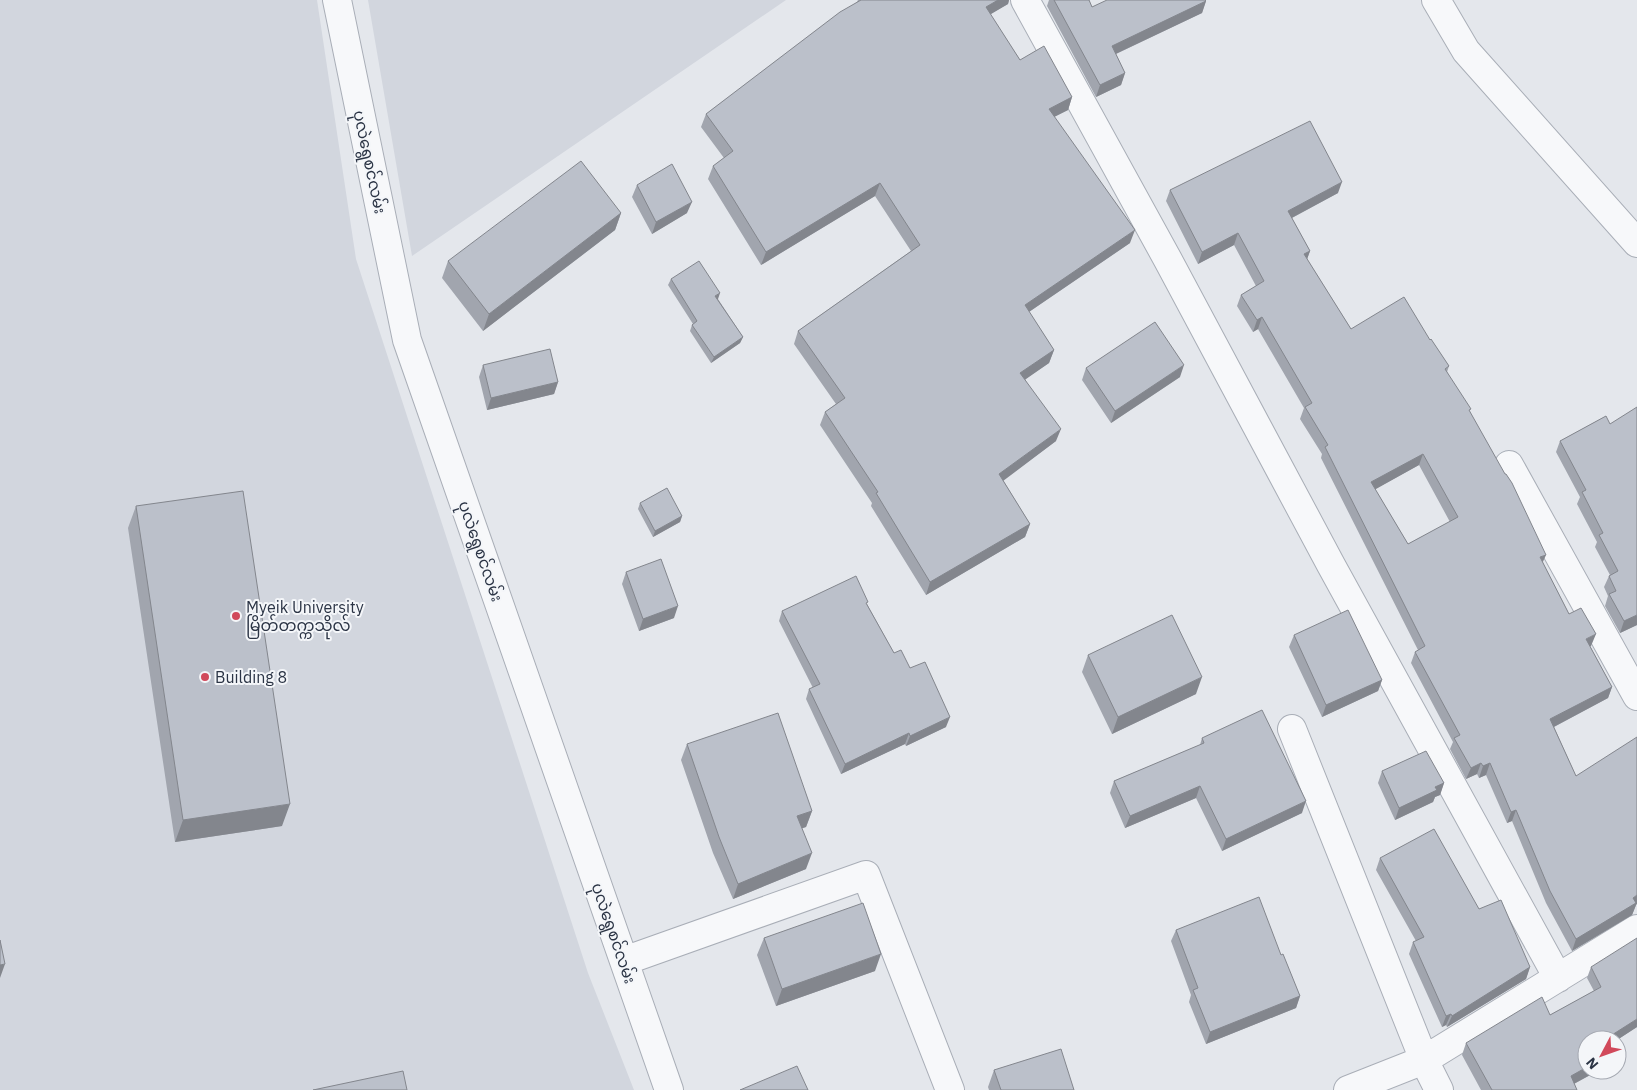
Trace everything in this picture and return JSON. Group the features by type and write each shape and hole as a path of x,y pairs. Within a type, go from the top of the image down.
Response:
{"street":[{"name":"ပုလဲရွေစင်လမ်း","path":"337,0 407,340 669,1090"},
{"path":"1025,0 1172,268 1336,574 1558,978"},
{"path":"1436,0 1466,50 1637,243"},
{"path":"1509,465 1637,696"},
{"path":"1292,729 1424,1060 1438,1090"},
{"path":"624,961 866,875 950,1090"},
{"path":"1348,1090 1424,1060 1637,929"}],"shaded area":[{"name":"Myeik University မြိတ်တက္ကသိုလ်","path":"0,0 317,0 356,259 588,973 634,1090 0,1090"},
{"path":"368,0 786,0 412,256"}],"building":[{"path":"861,0 998,0 986,7 1020,60 1044,46 1072,97 1049,109 1135,230 1025,305 1054,350 1020,373 1061,429 999,474 1030,524 930,582 876,493 878,492 825,412 845,398 798,331 920,245 880,183 766,252 713,166 733,151 706,114 840,12"},
{"path":"1054,0 1089,0 1092,7 1107,0 1206,1 1112,46 1125,73 1100,85"},
{"path":"1310,121 1342,182 1288,211 1310,251 1304,254 1351,329 1404,297 1430,340 1449,366 1445,369 1471,409 1469,410 1512,483 1546,555 1540,557 1569,614 1581,608 1596,634 1586,639 1612,687 1550,719 1576,776 1637,737 1637,895 1633,898 1636,903 1576,939 1550,891 1516,810 1511,812 1490,763 1483,766 1481,763 1471,768 1454,738 1460,735 1415,652 1425,646 1325,447 1328,445 1305,407 1312,403 1262,317 1257,320 1241,295 1264,281 1238,233 1202,252 1170,190","holes":["1423,454 1458,517 1408,544 1371,482"]},
{"path":"581,161 621,213 489,314 448,261"},
{"path":"672,164 692,202 656,222 637,185"},
{"path":"699,261 720,293 715,296 743,337 714,357 692,325 697,321 671,279"},
{"path":"1155,322 1184,365 1115,411 1086,368"},
{"path":"550,349 558,382 491,398 483,365"},
{"path":"1637,407 1637,615 1624,621 1609,594 1616,591 1609,576 1618,571 1599,535 1603,533 1582,492 1586,490 1560,441 1606,416 1610,424"},
{"path":"667,488 682,516 655,531 640,503"},
{"name":"Building 8","path":"243,491 290,804 183,820 136,506"},
{"path":"661,559 678,606 643,619 626,572"},
{"path":"856,576 868,602 866,603 894,653 901,650 910,668 925,662 950,717 910,736 909,733 845,764 809,689 820,684 782,611"},
{"path":"1348,610 1382,680 1326,705 1294,635"},
{"path":"1172,615 1202,677 1118,717 1088,655"},
{"path":"1262,710 1306,801 1226,839 1200,786 1130,816 1114,781 1204,743 1202,738"},
{"path":"778,713 812,811 797,816 812,853 738,884 719,837 687,744"},
{"path":"1426,751 1444,783 1435,787 1437,790 1399,808 1382,771"},
{"path":"1434,829 1479,909 1501,900 1530,967 1452,1016 1451,1014 1446,1016 1413,942 1424,937 1380,858"},
{"path":"1259,897 1281,955 1283,954 1300,996 1210,1032 1193,990 1198,988 1176,930"},
{"path":"863,903 881,954 782,989 764,938"},
{"path":"1637,938 1637,1019 1620,1030 1577,1030 1577,1073 1571,1076 1577,1090 1492,1090 1466,1043 1542,997 1550,1015 1601,987 1591,967"},
{"path":"0,940 5,964 0,965"},
{"path":"1061,1049 1074,1090 1001,1090 994,1070"},
{"path":"797,1066 808,1090 740,1090"},
{"path":"403,1071 407,1090 313,1090"}],"place":[{"name":"Myeik University မြိတ်တက္ကသိုလ်","path":"236,616"},
{"name":"Building 8","path":"205,677"}]}
